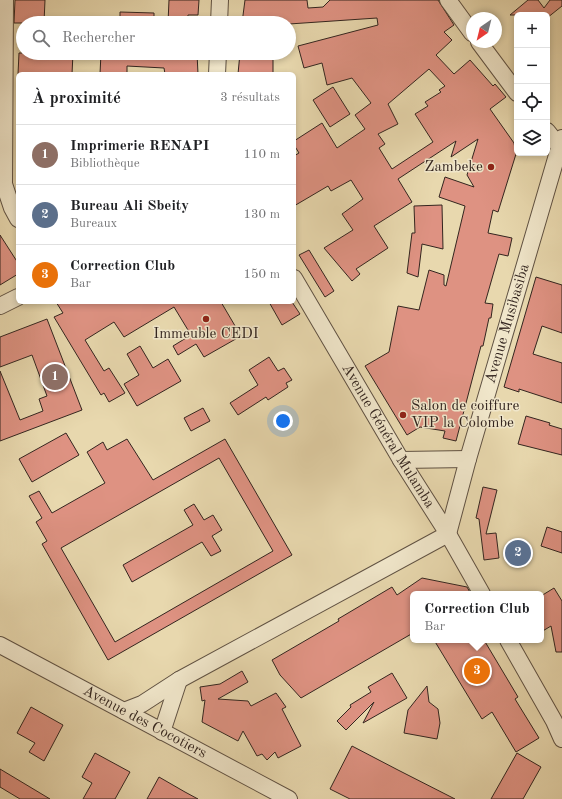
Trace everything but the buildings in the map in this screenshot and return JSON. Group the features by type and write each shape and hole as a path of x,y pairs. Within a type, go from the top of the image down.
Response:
{"street":[{"path":"5,0 3,28 4,184 16,215"},
{"path":"219,16 220,0"},
{"path":"448,0 466,25"},
{"path":"483,48 514,89"},
{"path":"217,72 218,60"},
{"path":"550,133 561,144"},
{"name":"Avenue Musibasiba","path":"448,534 468,459 561,144"},
{"name":"Avenue Général Mulamba","path":"296,281 401,460 448,534 480,591"},
{"path":"0,306 16,298"},
{"path":"401,460 468,459"},
{"path":"124,711 142,704 179,680 448,534"},
{"path":"510,643 558,725 562,739"},
{"name":"Avenue des Cocotiers","path":"0,645 289,799"},
{"path":"162,732 179,680"}],"place":[{"name":"Zambeke","path":"491,167"},
{"name":"Immeuble CEDI","path":"206,319"},
{"name":"Imprimerie RENAPI","path":"55,377"},
{"name":"Salon de coiffure VIP la Colombe","path":"403,415"},
{"name":"Bureau Ali Sbeity","path":"518,553"},
{"name":"Correction Club","path":"477,671"}]}
